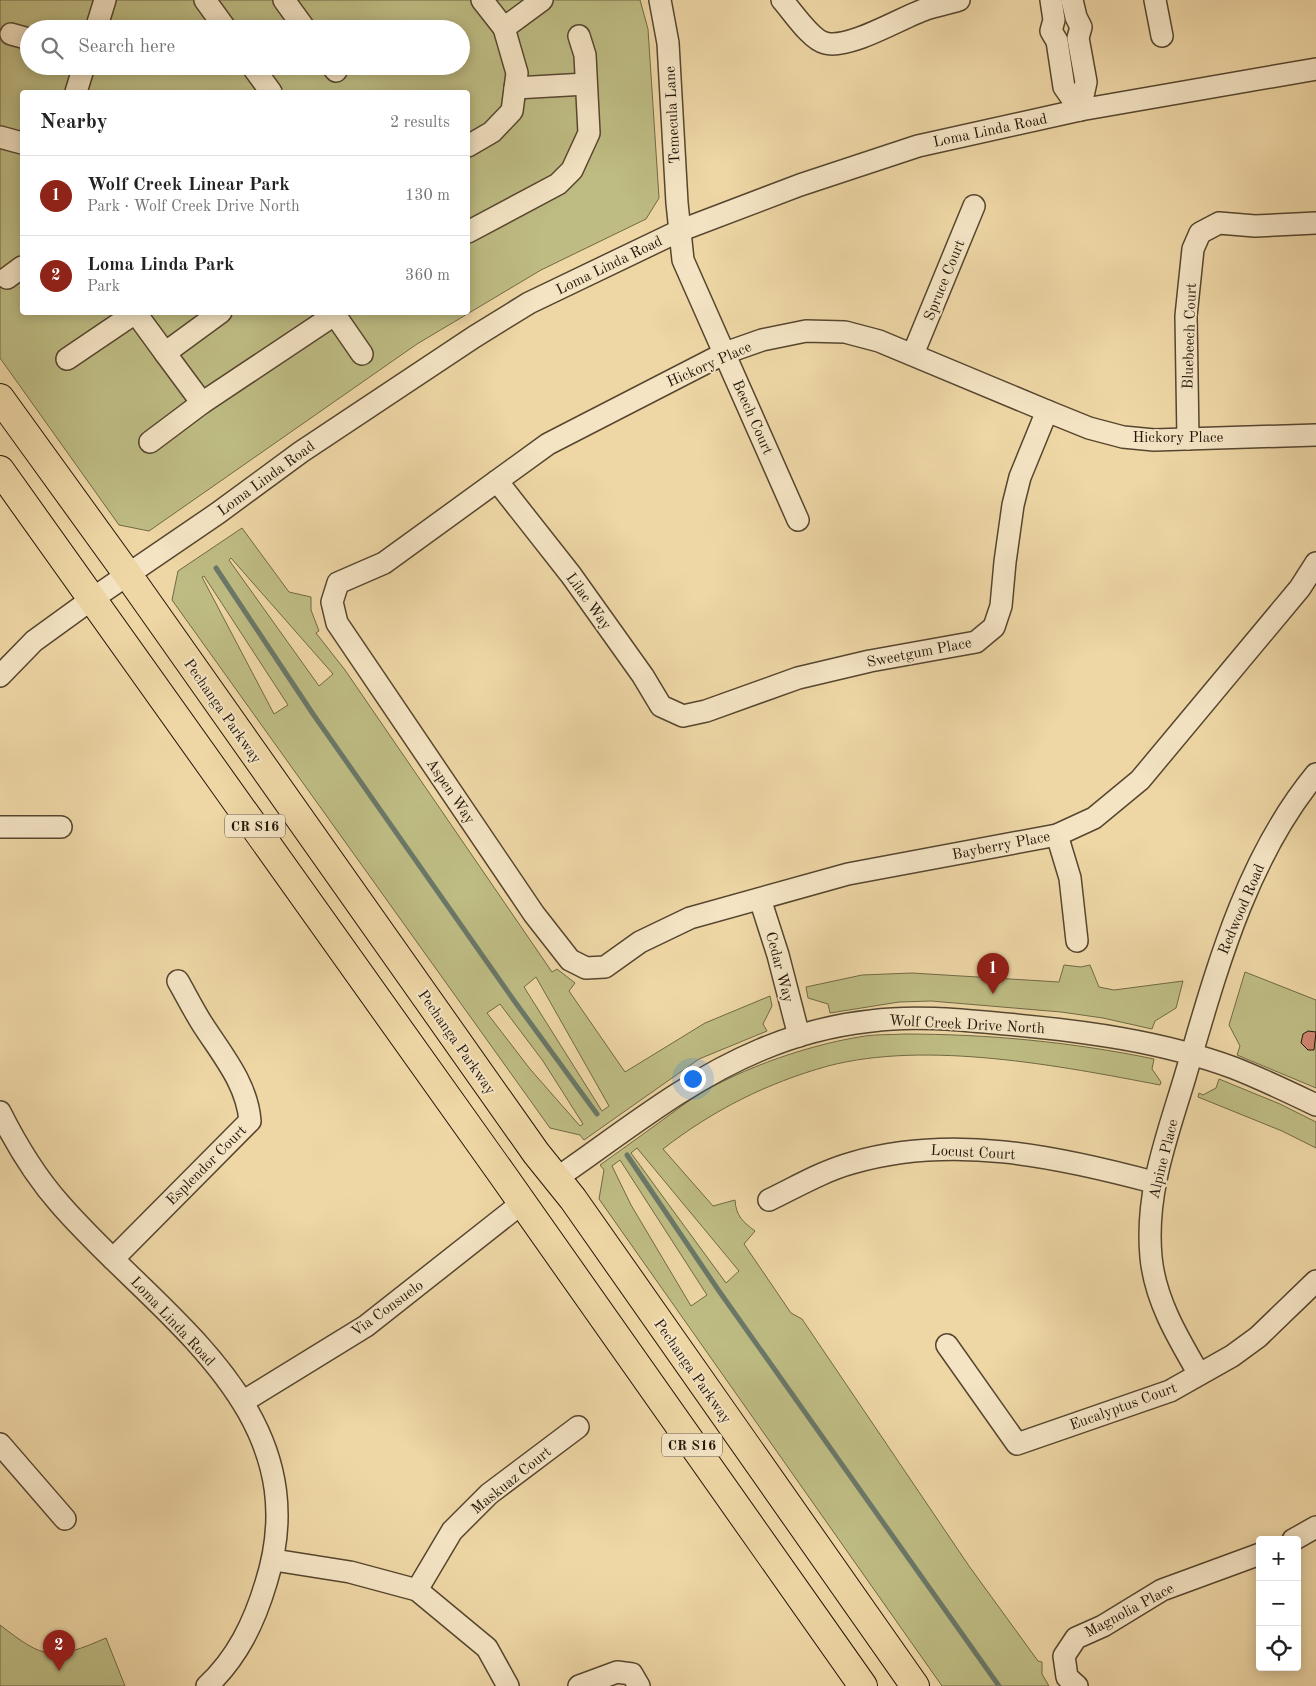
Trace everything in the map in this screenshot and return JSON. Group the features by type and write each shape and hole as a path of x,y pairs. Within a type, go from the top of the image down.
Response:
{"main road":[{"name":"Pechanga Parkway","path":"0,398 128,575 524,1137 557,1178 915,1686"},
{"name":"CR S16","path":"0,470 863,1686"},
{"path":"522,1203 557,1178"}],"street":[{"path":"99,20 105,0"},
{"path":"205,0 219,20"},
{"path":"284,0 298,20"},
{"path":"470,145 492,132 512,111 517,73 504,28 482,0"},
{"path":"504,28 542,0"},
{"name":"Temecula Lane","path":"660,0 668,43 680,231"},
{"path":"782,0 814,37 825,43 837,43 857,38 926,9 959,0"},
{"path":"1155,0 1162,36"},
{"path":"1074,8 1081,27 1078,38 1086,82 1080,110 1064,87 1057,41 1051,31 1052,10 1064,14 1074,8"},
{"path":"470,231 558,184 572,170 589,132 584,55 579,36"},
{"path":"1057,41 1068,44 1078,38"},
{"name":"Loma Linda Road","path":"0,676 34,641 92,599 301,452 474,337 529,303 680,231 782,192 918,146 1080,110 1316,69"},
{"path":"77,90 81,75"},
{"path":"515,88 586,84"},
{"path":"0,137 20,142"},
{"name":"Spruce Court","path":"913,354 974,206"},
{"name":"Bluebeech Court","path":"1188,439 1186,316 1193,249 1200,233 1219,223 1255,226 1316,224"},
{"name":"Beech Court","path":"680,231 683,260 798,520"},
{"path":"67,359 132,315"},
{"path":"136,315 202,403"},
{"path":"165,353 217,315"},
{"path":"150,442 202,403 332,315"},
{"path":"334,315 362,354"},
{"name":"Hickory Place","path":"332,602 338,583 384,563 548,444 725,354 762,340 806,331 845,332 879,341 1089,428 1123,437 1154,440 1316,435"},
{"name":"Sweetgum Place","path":"683,716 706,711 798,678 870,661 976,642 994,627 1001,606 1013,505 1020,477 1047,411"},
{"name":"Lilac Way","path":"497,481 571,576 643,676 661,706 683,716"},
{"name":"Bayberry Place","path":"586,968 605,967 640,942 690,918 848,874 1057,835 1094,818 1140,780 1300,588 1316,563"},
{"name":"Aspen Way","path":"332,602 337,623 534,914 570,960 586,968"},
{"name":"Redwood Road","path":"1191,1055 1219,962 1254,874 1279,827 1316,774"},
{"path":"0,827 61,827"},
{"path":"1057,835 1070,878 1077,940"},
{"name":"Cedar Way","path":"760,899 778,955 799,1036"},
{"name":"Esplendor Court","path":"113,1259 250,1122 248,1103 236,1074 202,1024 178,981"},
{"name":"Wolf Creek Drive North","path":"557,1178 682,1089 727,1065 799,1036 833,1027 872,1020 927,1019 983,1022 1072,1030 1121,1037 1191,1055 1242,1072 1316,1105"},
{"name":"Alpine Place","path":"1191,1055 1154,1182 1149,1221 1151,1258 1159,1295 1172,1328 1199,1374"},
{"name":"Loma Linda Road","path":"0,1112 33,1168 59,1203 193,1339 244,1401 263,1437 272,1473 277,1510 274,1560 261,1602 245,1637 224,1670 206,1686"},
{"name":"Locust Court","path":"769,1200 851,1163 918,1149 948,1148 1031,1156 1070,1162 1154,1182"},
{"name":"Via Consuelo","path":"244,1401 366,1326 522,1203"},
{"name":"Eucalyptus Court","path":"948,1345 1017,1444 1170,1391 1232,1356 1258,1337 1316,1281"},
{"name":"Maskuaz Court","path":"417,1590 452,1531 488,1494 578,1428"},
{"path":"0,1444 65,1519"},
{"path":"1300,1536 1316,1527"},
{"name":"Magnolia Place","path":"1077,1686 1067,1676 1064,1656 1076,1638 1103,1626 1162,1590 1256,1555"},
{"path":"274,1560 350,1572 417,1590 487,1648 508,1686"},
{"path":"579,1686 617,1672 632,1674 639,1686"}],"shaded area":[{"path":"0,0 640,0 648,29 659,198 646,219 541,270 470,312 470,90 20,90 20,315 466,315 417,344 149,531 119,525 0,358"},
{"path":"242,528 289,592 311,597 311,610 319,631 316,633 345,670 552,972 557,969 575,983 569,991 625,1072 705,1023 770,996 772,1006 763,1024 767,1031 699,1059 584,1140 580,1135 550,1128 172,600 178,571","holes":["231,558 333,674 319,686 229,560","204,576 288,705 274,714 202,577","536,977 609,1106 602,1111 524,987","500,1004 543,1061 583,1124 580,1126 530,1069 487,1013"]},
{"path":"1064,965 1081,967 1090,965 1099,987 1114,990 1183,981 1176,1008 1155,1021 1152,1029 1103,1018 1061,1012 931,1001 899,1002 830,1013 828,1004 808,998 806,987 862,975 912,973 1059,982"},
{"path":"1245,972 1316,1000 1316,1088 1237,1055 1240,1046 1229,1025"},
{"path":"898,1034 998,1037 1123,1053 1154,1059 1152,1069 1161,1082 1160,1085 1080,1070 994,1059 908,1055 867,1059 828,1066 762,1089 701,1122 663,1149 713,1206 735,1200 741,1218 755,1231 744,1244 791,1313 802,1319 969,1566 1038,1661 1042,1662 1042,1674 1049,1686 942,1686 599,1199 604,1170 600,1165 702,1093 744,1071 791,1054 859,1037","holes":["637,1148 739,1271 726,1283 631,1153","620,1160 707,1295 691,1306 631,1205 612,1166"]},
{"path":"1219,1079 1280,1104 1316,1122 1316,1148 1282,1131 1198,1097 1199,1093 1203,1095 1216,1088"},
{"path":"0,1625 28,1645 39,1651 50,1653 73,1651 106,1638 125,1686 0,1686"}],"building":[{"path":"1308,1031 1316,1032 1314,1050 1308,1050 1301,1043 1303,1034"}],"waterway":[{"path":"216,568 313,714 515,1002 597,1114"},
{"path":"627,1155 719,1291 999,1686"}],"place":[{"name":"Wolf Creek Linear Park","path":"993,994"},
{"name":"Loma Linda Park","path":"59,1671"}]}
